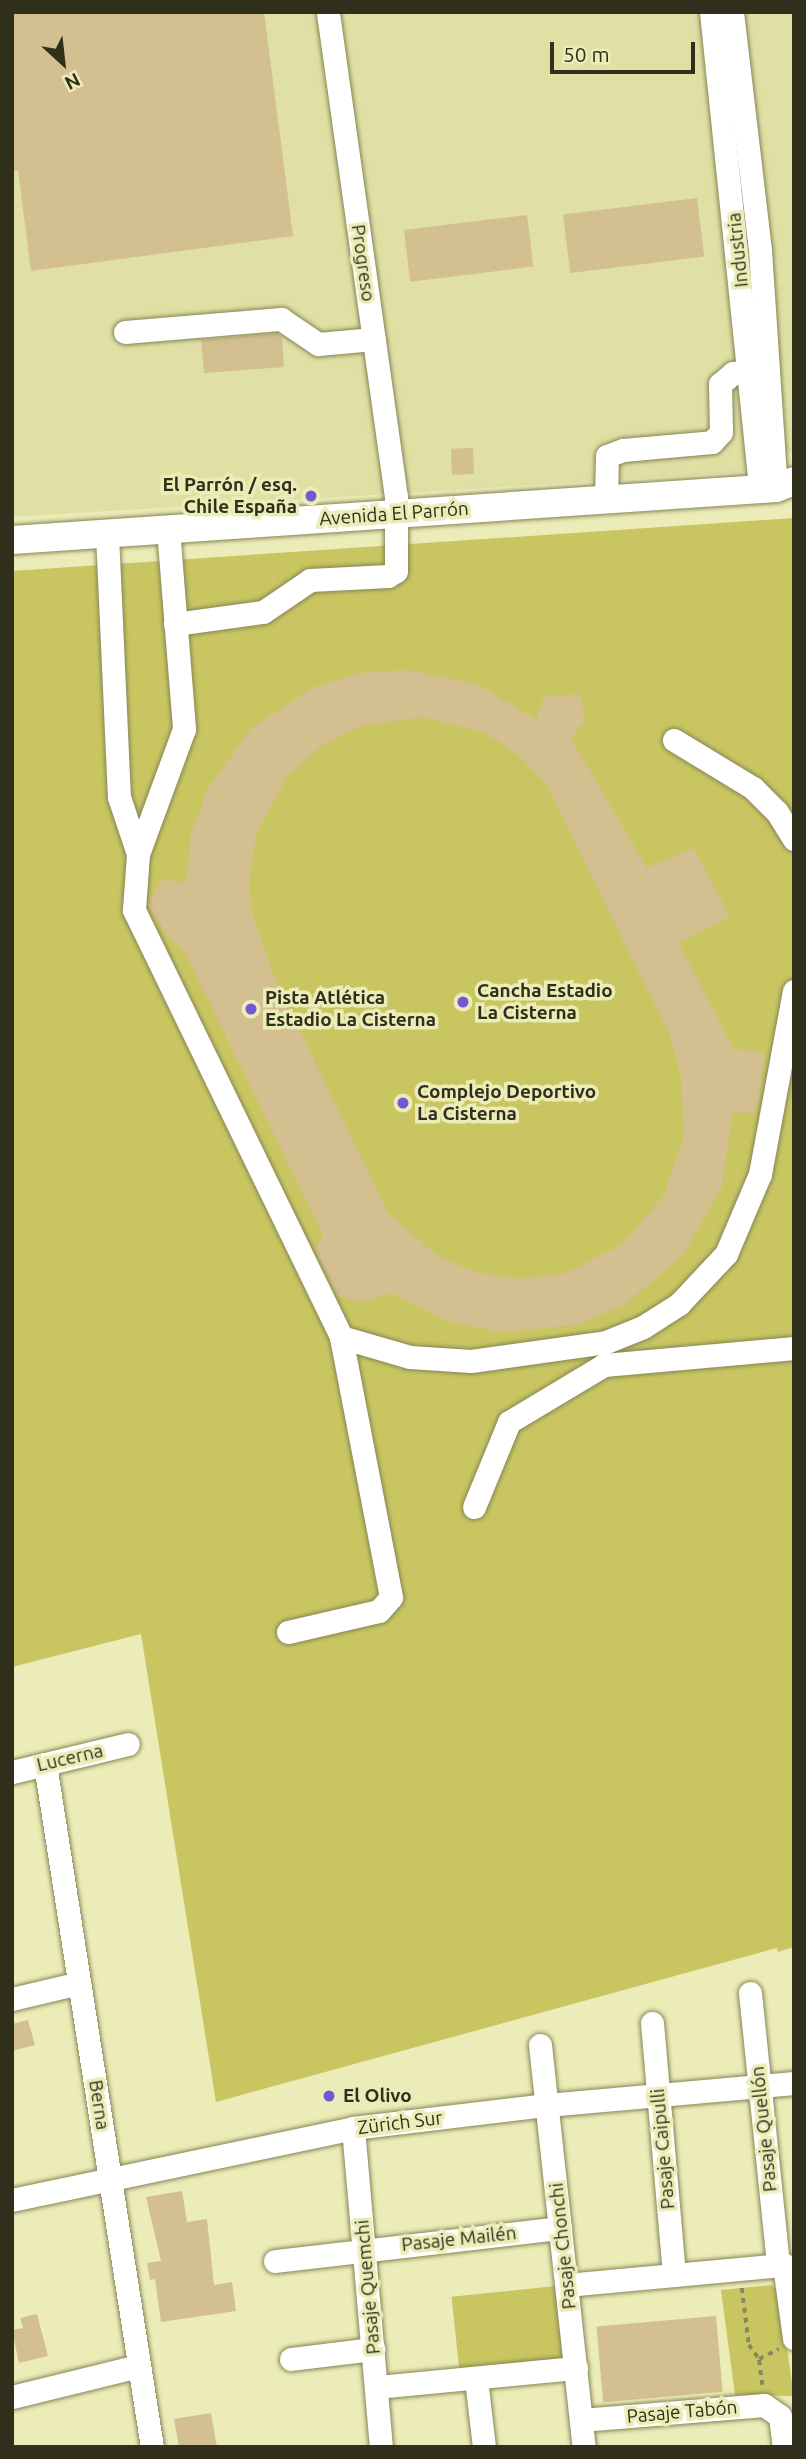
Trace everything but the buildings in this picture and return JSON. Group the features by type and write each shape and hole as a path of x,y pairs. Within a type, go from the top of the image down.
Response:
{"main road":[{"name":"Avenida El Parrón","path":"12,540 781,488"}],"street":[{"name":"Progreso","path":"175,624 263,611 310,580 388,576 396,570 398,514 328,12"},
{"name":"Industria","path":"711,12 751,372 781,488"},
{"name":"Industria","path":"732,12 760,250 781,488"},
{"path":"125,332 281,320 318,344 374,339"},
{"path":"606,499 607,456 623,450 712,442 721,432 720,384 733,373 751,372"},
{"path":"168,529 184,729 138,854 134,910 341,1337 391,1597 379,1611 288,1632"},
{"path":"107,534 119,797 138,854"},
{"path":"674,740 759,793 794,838"},
{"path":"341,1337 410,1357 471,1361 606,1342 643,1327 679,1304 726,1254 760,1174 794,991"},
{"path":"474,1507 509,1422 604,1365 794,1348"},
{"name":"Lucerna","path":"12,1772 128,1744"},
{"name":"Berna","path":"44,1764 152,2447"},
{"path":"12,1999 79,1983"},
{"name":"Pasaje Quellón","path":"750,1993 760,2086 783,2205 781,2265 788,2343"},
{"name":"Pasaje Caipulli","path":"652,2023 674,2275"},
{"name":"Pasaje Chonchi","path":"540,2045 584,2447"},
{"name":"Zürich Sur","path":"12,2200 110,2177 353,2128 547,2105 794,2083"},
{"name":"Pasaje Quemchi","path":"353,2128 381,2447"},
{"name":"Pasaje Mailén","path":"275,2261 561,2228"},
{"path":"567,2285 781,2265"},
{"path":"291,2359 373,2349"},
{"path":"12,2397 138,2366"},
{"path":"377,2388 576,2368"},
{"path":"477,2379 484,2447"},
{"path":"772,2411 784,2447"},
{"name":"Pasaje Tabón","path":"581,2420 772,2411"}],"path":[{"path":"740,2269 749,2345 759,2359 772,2411"},
{"path":"759,2359 788,2343"}],"shaded area":[{"path":"12,12 794,12 794,451 745,472 12,517"},
{"name":"Complejo Deportivo La Cisterna","path":"794,518 794,1947 778,1952 777,1948 216,2102 141,1634 12,1667 12,571"},
{"path":"772,2285 779,2293 794,2396 735,2395 721,2290"},
{"path":"555,2286 563,2359 459,2369 452,2297"}],"place":[{"name":"El Parrón / esq. Chile España","path":"311,496"},
{"name":"Cancha Estadio La Cisterna","path":"463,1002"},
{"name":"Pista Atlética Estadio La Cisterna","path":"251,1009"},
{"name":"Complejo Deportivo La Cisterna","path":"403,1103"},
{"name":"El Olivo","path":"329,2096"}]}
